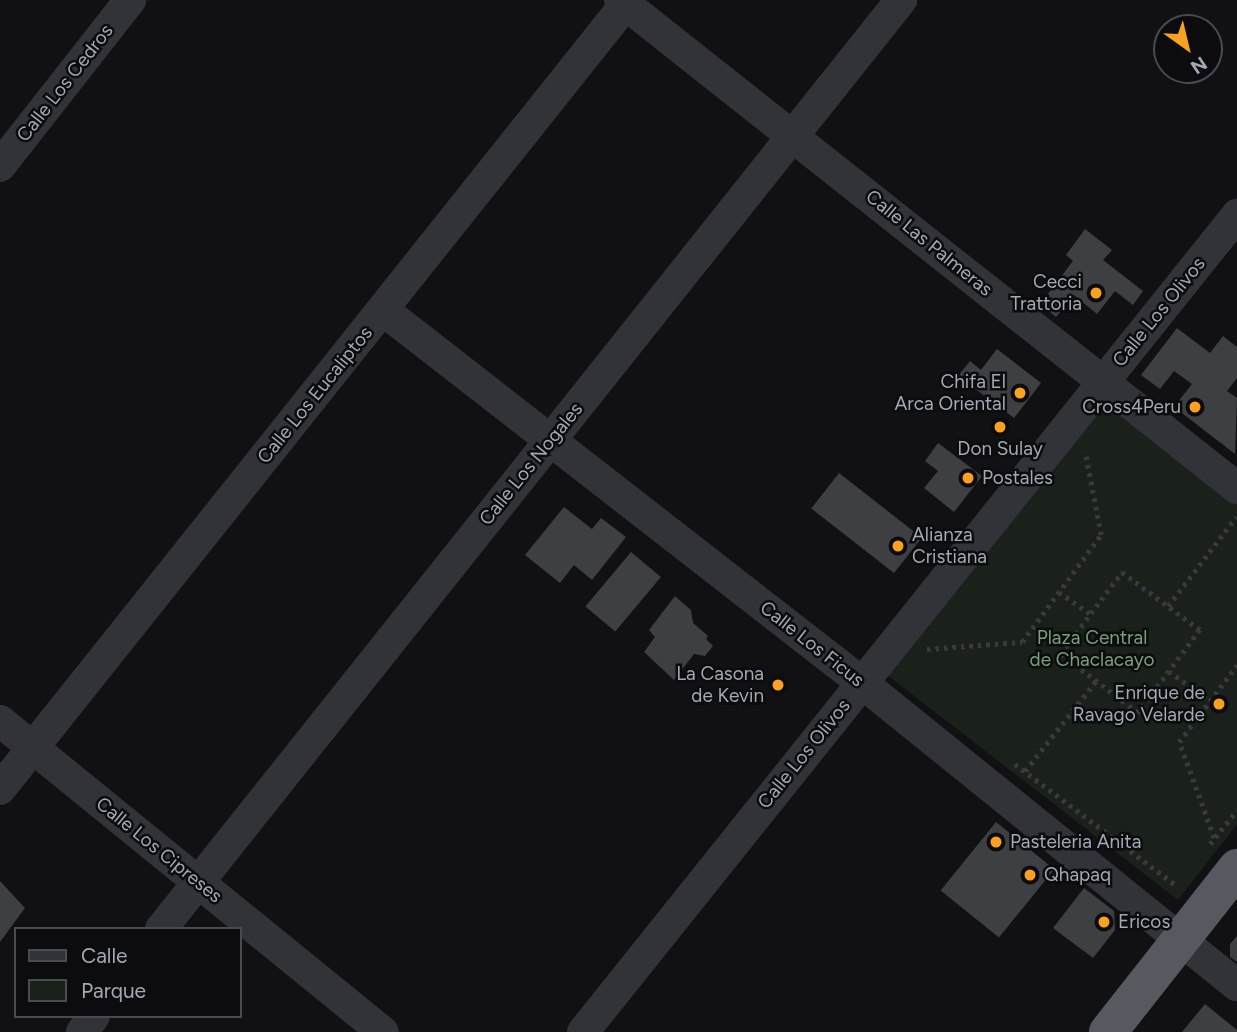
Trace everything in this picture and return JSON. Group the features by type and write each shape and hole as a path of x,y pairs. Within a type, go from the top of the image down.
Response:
{"highway":[{"path":"1108,1032 1180,940 1220,851"}],"street":[{"name":"Calle Los Cedros","path":"0,166 130,0"},
{"name":"Calle Los Nogales","path":"163,927 901,0"},
{"name":"Calle Las Palmeras","path":"625,2 1237,488"},
{"name":"Calle Los Eucaliptos","path":"0,789 625,2"},
{"name":"Calle Los Olivos","path":"583,1032 1237,215"},
{"name":"Calle Los Ficus","path":"383,310 861,682 1158,917 1180,940 1237,985"},
{"name":"Calle Los Cipreses","path":"0,721 383,1032"}],"path":[{"path":"924,639 916,650 1022,642 1101,535 1082,437"},
{"path":"1168,606 1237,516"},
{"path":"1122,572 1200,630 1138,713 1060,654 1090,614 1122,572"},
{"path":"1059,592 1090,614"},
{"path":"1220,851 1179,742 1237,665"},
{"path":"1169,671 1210,701"},
{"path":"1025,771 1096,681"},
{"path":"1004,755 1175,888 1183,878"},
{"path":"1220,851 1237,810"}],"green space":[{"name":"Plaza Central de Chaclacayo","path":"1101,400 1237,505 1237,824 1178,900 887,675"}],"building":[{"path":"1085,229 1112,250 1103,260 1143,291 1133,305 1115,291 1097,314 1074,295 1056,317 1040,304 1073,261 1066,255"},
{"path":"1177,328 1210,353 1223,336 1237,347 1237,378 1227,391 1237,398 1235,454 1174,407 1192,384 1174,371 1160,389 1141,375"},
{"path":"997,349 1041,383 1014,418 958,376 970,361 981,370"},
{"path":"938,443 982,476 954,512 924,488 938,471 925,461"},
{"path":"839,473 922,538 894,573 811,508"},
{"path":"564,507 592,529 601,518 626,537 592,580 574,565 560,583 525,555"},
{"path":"631,552 661,577 615,631 585,606"},
{"path":"675,596 691,610 693,623 708,636 706,639 713,646 705,656 694,654 674,680 644,652 655,637 649,630"},
{"path":"996,822 1054,869 999,938 941,890"},
{"path":"0,881 25,908 0,942"},
{"path":"1084,888 1114,911 1115,930 1093,958 1053,928"},
{"path":"1237,936 1237,962 1230,957 1230,944"},
{"path":"1205,1004 1237,1030 1237,1032 1182,1032"}],"place":[{"name":"Cecci Trattoria","path":"1096,293"},
{"name":"Chifa El Arca Oriental","path":"1020,393"},
{"name":"Cross4Peru","path":"1195,407"},
{"name":"Don Sulay","path":"1000,427"},
{"name":"Postales","path":"968,478"},
{"name":"Alianza Cristiana","path":"898,546"},
{"name":"La Casona de Kevin","path":"778,685"},
{"name":"Enrique de Ravago Velarde","path":"1219,704"},
{"name":"Pasteleria Anita","path":"996,842"},
{"name":"Qhapaq","path":"1030,875"},
{"name":"Ericos","path":"1104,922"}]}
